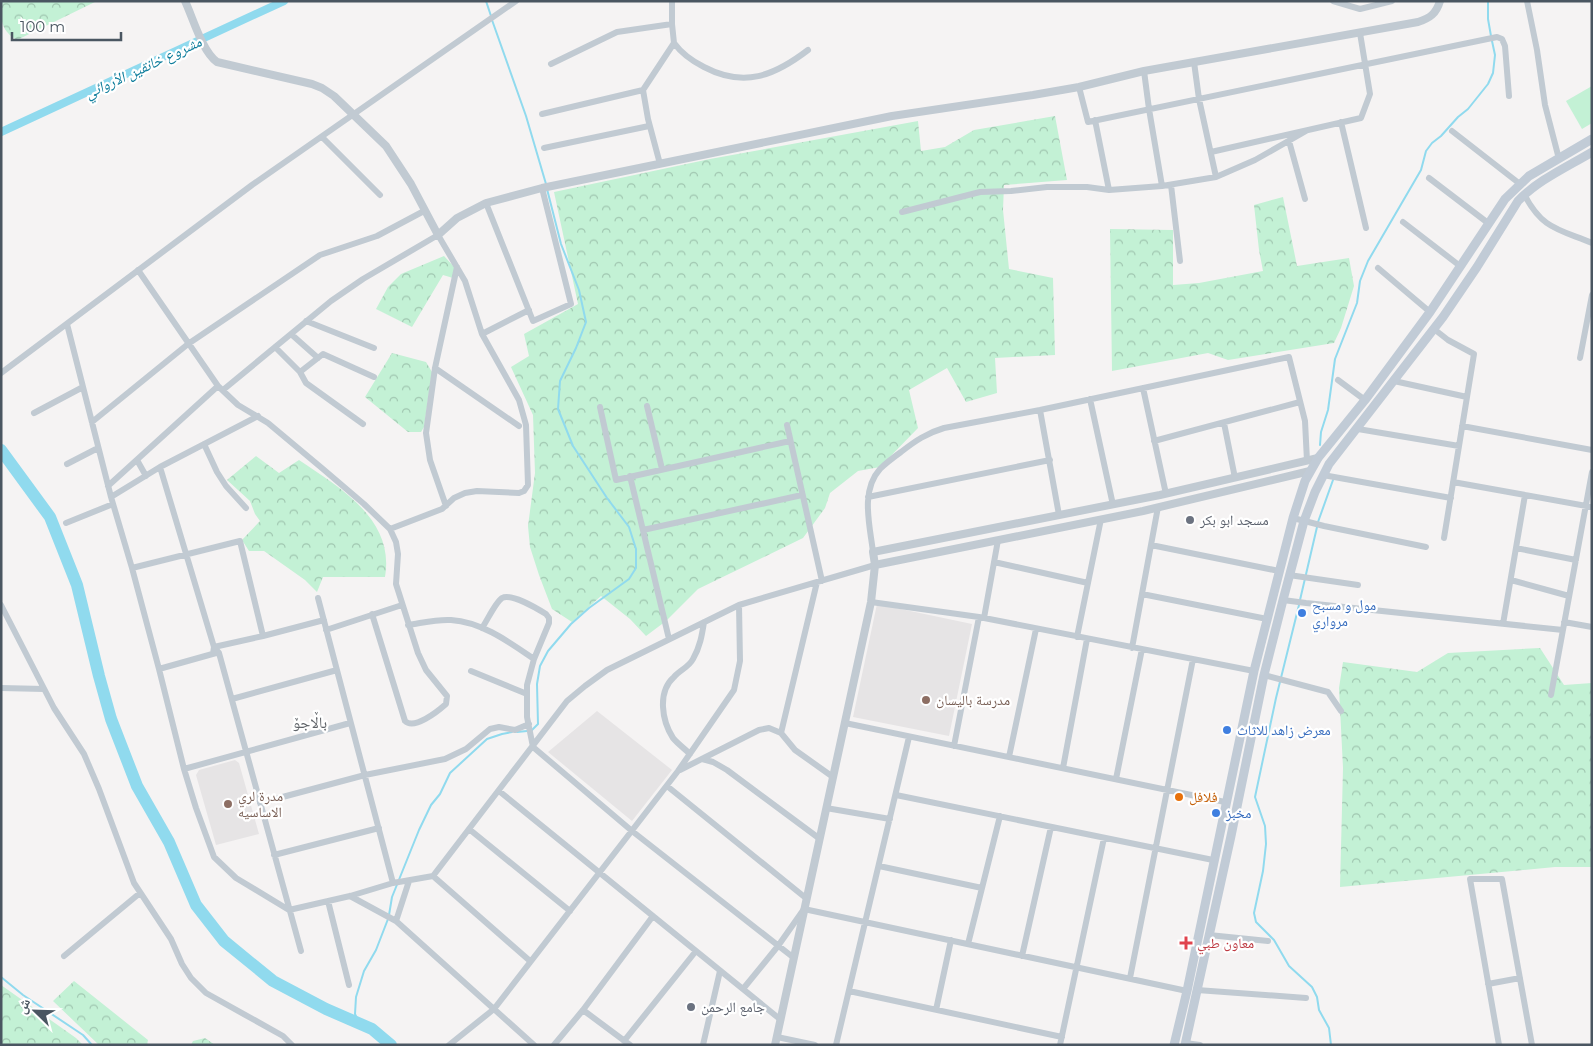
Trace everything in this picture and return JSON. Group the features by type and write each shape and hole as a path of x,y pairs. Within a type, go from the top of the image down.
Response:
{"main road":[{"path":"1174,1045 1254,671 1299,496 1310,471 1423,322 1505,199 1536,171 1592,139"},
{"path":"1185,1044 1254,727 1268,676 1282,600 1294,575 1315,492 1323,475 1338,453 1434,329 1477,268 1512,208 1524,194 1541,182 1592,152"},
{"path":"1423,322 1434,329"},
{"path":"1242,725 1254,727"},
{"path":"1195,950 1206,952"}],"street":[{"path":"186,1 208,53 217,62 322,88 334,96 386,146 411,184 424,211 457,267 468,289 482,334 516,393 524,413 528,485 524,491 519,493 477,491 465,493 454,498 446,506 390,530"},
{"path":"1,373 252,185 516,1"},
{"path":"672,1 674,43 680,52 693,62 726,76 739,79 754,78 775,72 808,50"},
{"path":"1334,1 1360,9 1392,1"},
{"path":"108,486 221,388 276,347 306,321 363,279 438,235 458,218 486,203 542,188 892,116 1033,96 1080,87 1144,71 1425,20 1436,13 1440,1"},
{"path":"1526,1 1545,105 1559,159"},
{"path":"551,64 617,32 672,24"},
{"path":"1211,152 1361,118 1370,94 1360,33"},
{"path":"1080,87 1088,122 1497,37 1502,39 1505,46 1509,96"},
{"path":"660,164 649,126 643,90 674,43"},
{"path":"1194,62 1199,99 1216,177"},
{"path":"1144,71 1162,186"},
{"path":"542,114 643,90"},
{"path":"1095,120 1109,190"},
{"path":"1341,122 1366,228"},
{"path":"544,148 649,126"},
{"path":"902,212 980,192 1047,187 1087,187 1109,190 1171,185 1216,177 1255,160 1306,131"},
{"path":"1452,131 1520,184"},
{"path":"322,137 380,195"},
{"path":"1289,141 1305,199"},
{"path":"1430,178 1488,222"},
{"path":"1171,185 1180,262"},
{"path":"486,203 533,320 571,304 542,188"},
{"path":"1524,194 1537,216 1548,225 1592,243"},
{"path":"92,422 188,344 320,255 377,236 424,211"},
{"path":"1403,222 1460,266"},
{"path":"446,506 430,460 426,442 435,368 457,267"},
{"path":"1378,268 1430,312"},
{"path":"138,270 188,344 221,388 238,405 258,416 323,468 390,530 397,548 396,584 408,625 422,664 448,699 446,704 433,715 411,724 407,724 405,721 372,614"},
{"path":"1580,358 1592,295"},
{"path":"482,334 530,310"},
{"path":"306,321 374,348"},
{"path":"67,324 112,501 160,669 184,769 214,857 236,878 289,910 350,896 393,883 433,876 567,701 580,689 607,670 739,605 875,565 1143,511 1310,471"},
{"path":"1434,329 1448,340 1474,354 1444,538"},
{"path":"291,334 318,358"},
{"path":"276,347 300,372 306,383 363,424"},
{"path":"300,372 323,354 374,377"},
{"path":"815,1045 776,1041 871,602 875,565 868,497 873,479 880,469 923,435 944,428 1040,410 1289,357 1305,421 1307,461"},
{"path":"435,368 519,426"},
{"path":"1338,380 1365,400"},
{"path":"1394,381 1467,397"},
{"path":"34,413 83,388"},
{"path":"1143,388 1166,494"},
{"path":"1090,399 1113,505"},
{"path":"1154,441 1300,402"},
{"path":"647,406 662,469"},
{"path":"600,407 616,480 790,441"},
{"path":"1040,410 1059,515"},
{"path":"66,523 112,501 160,467 258,416"},
{"path":"1224,423 1235,478"},
{"path":"782,734 820,582 787,425"},
{"path":"1462,426 1592,450"},
{"path":"1358,429 1459,446"},
{"path":"204,444 226,486 246,508"},
{"path":"67,464 98,448"},
{"path":"873,552 1166,494 1318,458"},
{"path":"137,460 146,476"},
{"path":"868,497 1050,460"},
{"path":"160,467 232,698 301,951"},
{"path":"1551,695 1576,560 1589,506 1592,472"},
{"path":"1323,475 1451,498"},
{"path":"630,476 669,639"},
{"path":"1220,482 1222,491"},
{"path":"1453,482 1589,506"},
{"path":"643,530 802,495"},
{"path":"1503,624 1525,495"},
{"path":"1140,499 1143,511"},
{"path":"1132,648 1158,507"},
{"path":"1293,518 1426,547"},
{"path":"1077,637 1101,519"},
{"path":"1032,521 1034,533"},
{"path":"954,746 998,540"},
{"path":"132,568 240,541 263,636"},
{"path":"1151,545 1279,571"},
{"path":"1516,548 1576,560"},
{"path":"994,562 1088,583"},
{"path":"1294,575 1358,585"},
{"path":"1511,580 1569,596"},
{"path":"1142,594 1267,619"},
{"path":"482,628 500,600 505,597 513,598 548,616 549,623 534,658 526,694 528,724 533,747 632,831 794,958"},
{"path":"318,598 393,883"},
{"path":"1282,600 1503,624 1592,627"},
{"path":"871,602 981,618 1254,671"},
{"path":"1,605 54,708 84,754 134,883 171,939 182,964 191,978 206,993 283,1036 292,1045"},
{"path":"326,630 402,605"},
{"path":"449,1045 494,1009 667,786 734,690 740,661 739,605"},
{"path":"160,669 263,636 324,620"},
{"path":"408,625 449,620 468,623 482,628 534,658"},
{"path":"690,754 673,738 664,717 662,705 665,692 673,677 684,670 693,660 700,644 704,622"},
{"path":"1009,757 1036,629"},
{"path":"1063,768 1087,639"},
{"path":"1116,779 1142,649"},
{"path":"1130,978 1193,659"},
{"path":"232,698 337,670"},
{"path":"471,671 526,694"},
{"path":"1268,676 1328,692 1341,711"},
{"path":"1,688 44,689"},
{"path":"184,769 350,723"},
{"path":"845,723 1225,802"},
{"path":"260,803 365,775 446,759 466,748 487,730 499,727 515,730 528,724"},
{"path":"678,771 759,730 769,728 782,734 795,750 833,777"},
{"path":"836,1045 909,736"},
{"path":"702,759 713,762 727,770 820,839"},
{"path":"667,786 807,899"},
{"path":"499,791 781,1020"},
{"path":"896,795 1213,860"},
{"path":"826,808 890,819"},
{"path":"968,944 1000,816"},
{"path":"1022,956 1051,827"},
{"path":"274,855 378,828"},
{"path":"469,829 570,911"},
{"path":"1060,1045 1104,838"},
{"path":"879,866 982,888"},
{"path":"433,876 530,962"},
{"path":"1499,1045 1470,879 1502,879 1532,1045"},
{"path":"396,921 409,880"},
{"path":"64,956 140,893"},
{"path":"350,896 396,921 534,1045"},
{"path":"328,901 348,986"},
{"path":"743,989 778,946 804,909"},
{"path":"804,909 1187,990"},
{"path":"554,1045 653,916"},
{"path":"1209,935 1268,941"},
{"path":"936,1010 951,940"},
{"path":"582,1010 627,1043 696,951"},
{"path":"703,1045 720,970"},
{"path":"1488,984 1520,978"},
{"path":"1197,990 1306,998"},
{"path":"849,991 1062,1037"},
{"path":"1185,1044 1200,1045"}],"shaded area":[{"path":"877,604 972,624 949,736 853,717"},
{"path":"597,711 672,770 632,821 548,752"},
{"name":"مدرة لري الاساسیه","path":"235,760 239,763 259,834 216,845 196,775 199,770"}],"green space":[{"path":"1,1 97,1 17,40 4,28"},
{"path":"1592,86 1592,123 1582,129 1566,101"},
{"path":"1055,116 1067,180 1004,185 1003,210 1009,269 1053,278 1055,355 995,358 997,393 966,402 947,368 909,390 918,428 880,467 858,471 830,493 825,508 803,538 698,589 666,621 646,636 630,619 601,596 572,622 552,609 530,547 528,526 535,473 533,415 511,367 529,356 524,334 578,304 554,192 710,159 918,121 921,151 945,147 974,130"},
{"path":"1283,197 1297,266 1349,258 1354,286 1341,328 1334,343 1228,360 1208,353 1112,371 1110,229 1173,230 1173,285 1199,283 1263,271 1254,205"},
{"path":"444,256 456,269 453,278 443,275 412,327 376,309 388,287 401,274"},
{"path":"392,353 426,362 432,372 424,427 421,432 408,432 365,397"},
{"path":"256,456 279,473 299,460 347,494 361,507 373,522 382,538 386,556 385,577 323,577 317,592 305,580 264,551 249,551 242,540 260,521 250,501 227,480"},
{"path":"1540,648 1564,685 1592,683 1592,867 1555,867 1340,887 1343,768 1339,688 1343,662 1417,672 1448,653"},
{"path":"74,981 148,1040 147,1045 99,1045 53,1001"},
{"path":"1,985 76,1038 83,1045 1,1045"},
{"path":"205,1038 215,1045 191,1045 193,1041"}],"waterway":[{"name":"مشروع خانقين الأروائي","path":"1,132 284,1"},
{"path":"486,1 491,16"},
{"path":"1488,1 1488,19 1491,36"},
{"path":"492,20 526,116 546,184"},
{"path":"1320,445 1321,432 1328,410 1335,359 1357,303 1360,281 1368,261 1421,170 1426,151 1468,109 1488,84 1493,73 1495,55 1492,41"},
{"path":"532,730 538,724 537,684 540,666 548,651 571,624 589,608 629,579 636,568 636,549 629,527 607,498 573,446 558,409 560,381 586,322 579,290 561,244 547,189"},
{"path":"1,450 50,517 77,585 111,719 137,786 169,842 196,905 224,941 273,981 326,1009 372,1029 391,1045"},
{"path":"1318,522 1333,480"},
{"path":"1300,600 1317,527"},
{"path":"1299,605 1276,698 1255,797 1265,826 1266,844 1263,871 1254,913 1256,922 1274,940 1289,966 1312,987 1317,997 1319,1010 1329,1028 1331,1045"},
{"path":"517,732 527,731"},
{"path":"389,915 392,897 419,830 450,773 487,739 512,732"},
{"path":"359,1023 355,1014 356,997 364,971 376,950 388,919"},
{"path":"1,977 23,995 83,1035 92,1045"}],"place":[{"name":"مسجد ابو بكر","path":"1190,520"},
{"name":"مول و مسبح مرواري","path":"1302,613"},
{"name":"مدرسة بالیسان","path":"926,700"},
{"name":"معرض زاهد للاثاث","path":"1227,730"},
{"name":"فلافل","path":"1179,797"},
{"name":"مدرة لري الاساسیه","path":"228,804"},
{"name":"مخبز","path":"1216,813"},
{"name":"معاون طبي","path":"1186,943"},
{"name":"جامع الرحمن","path":"691,1007"}],"district":[{"name":"باڵاجۆ","path":"310,722"}]}
